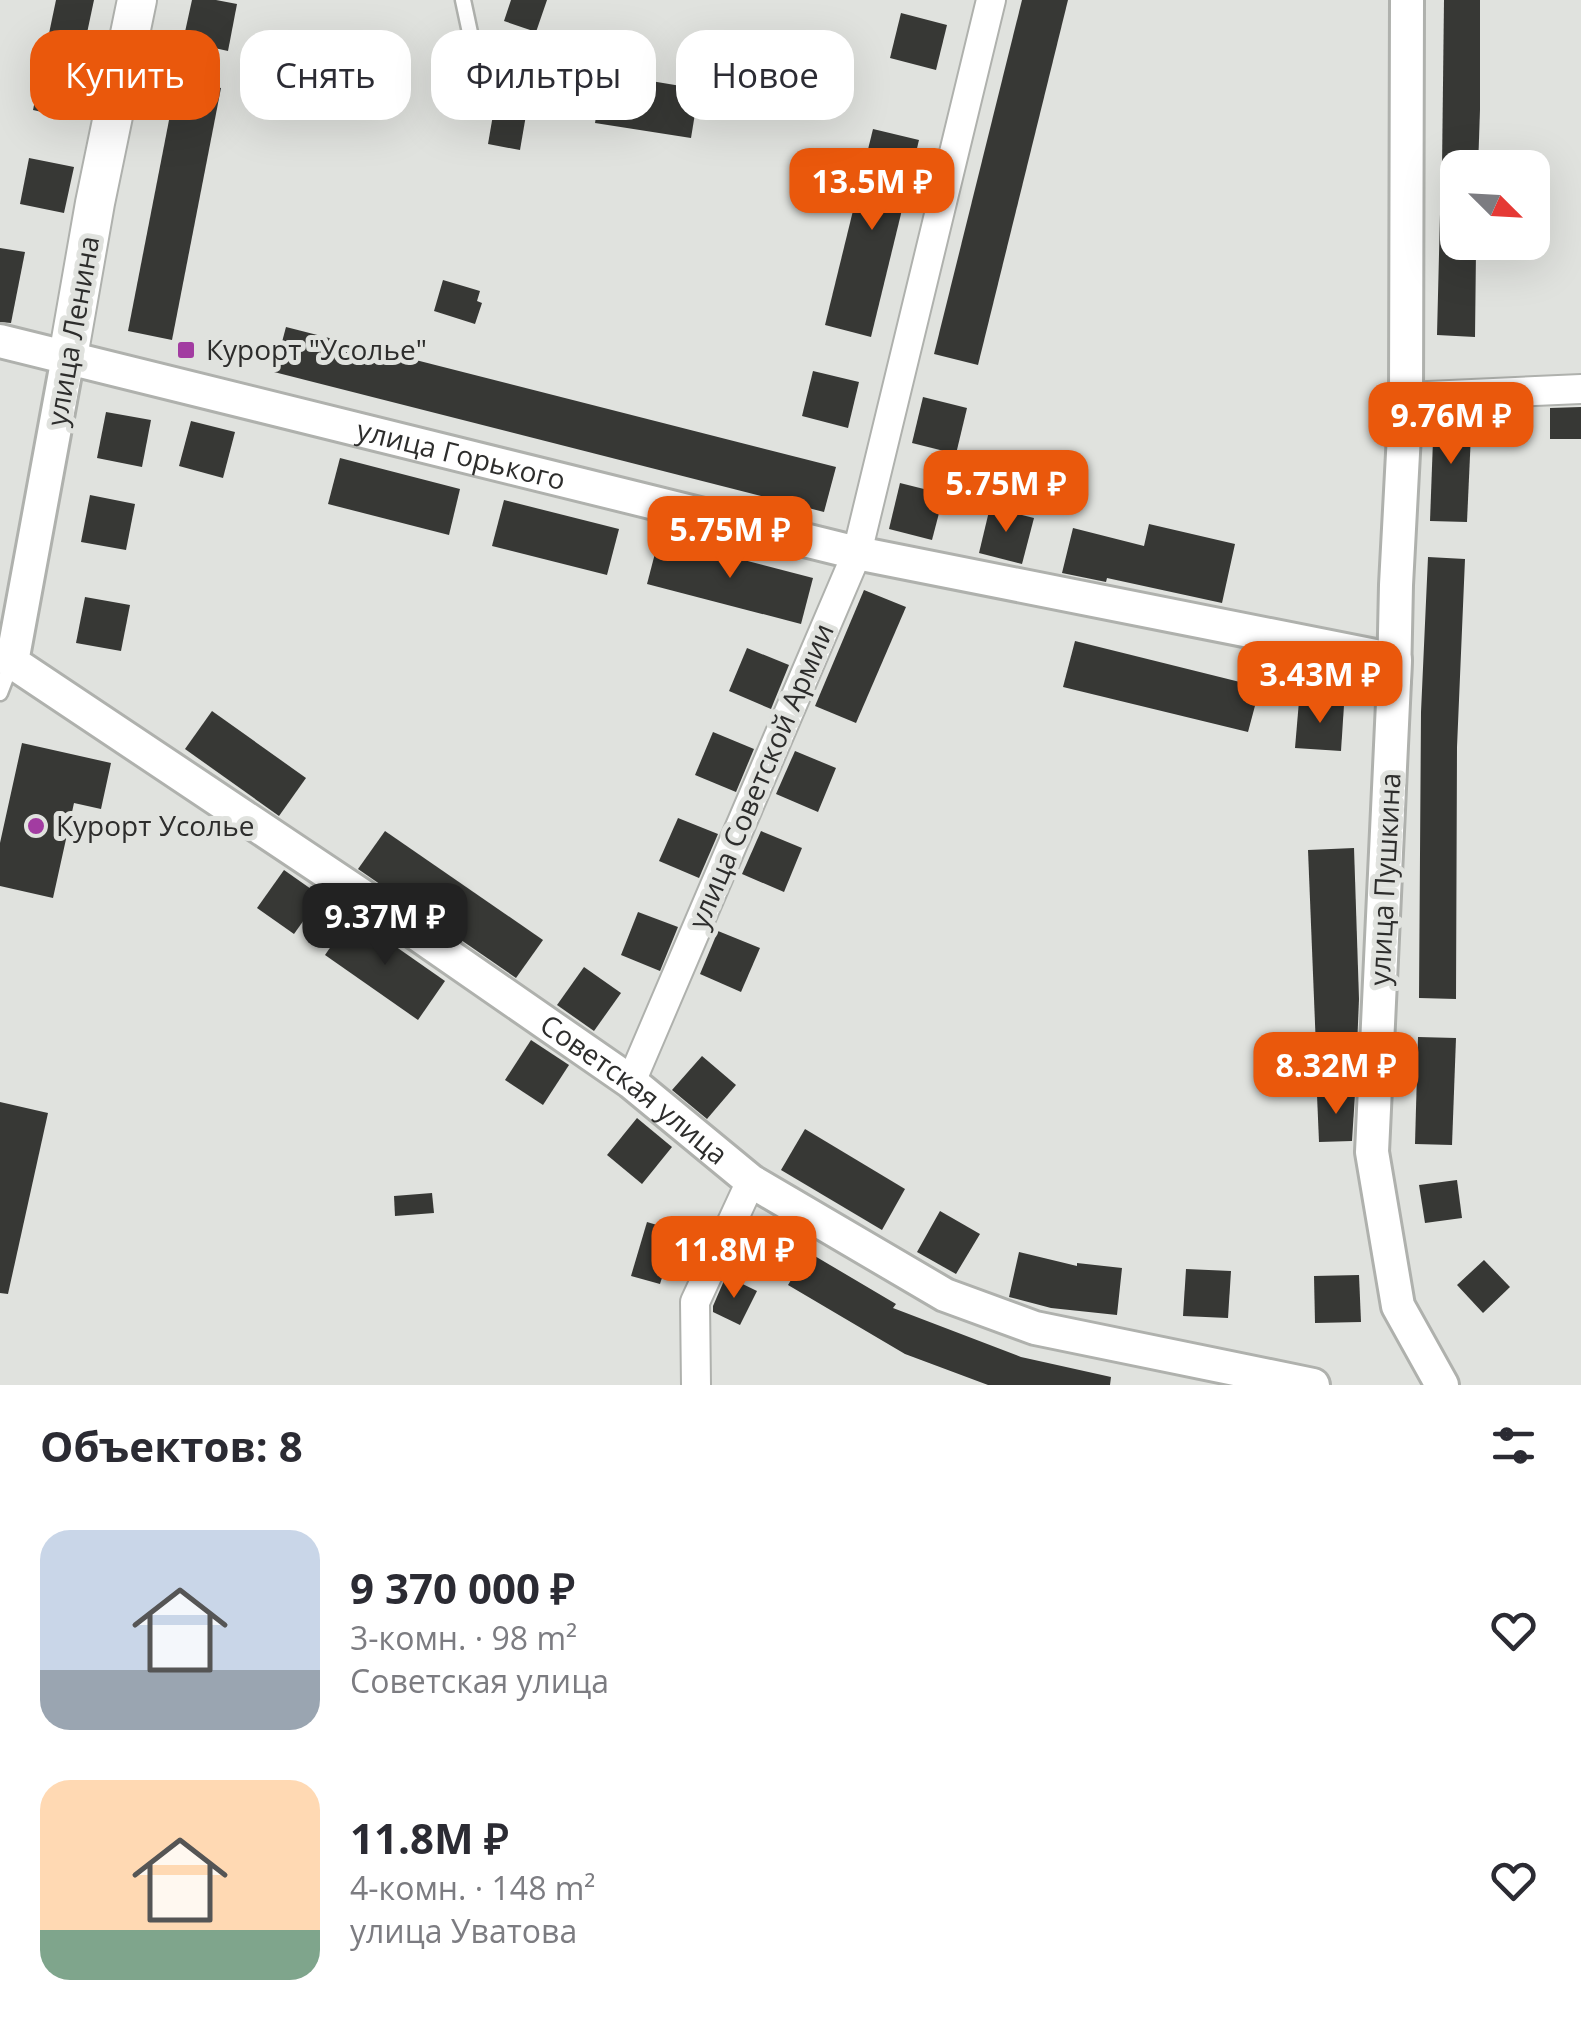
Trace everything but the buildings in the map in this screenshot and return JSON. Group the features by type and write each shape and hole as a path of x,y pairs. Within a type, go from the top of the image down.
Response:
{"main road":[{"name":"улица Ленина","path":"68,357 137,0"}],"street":[{"name":"улица Советской Армии","path":"631,1082 857,554 991,0"},
{"name":"улица Пушкина","path":"1406,0 1406,397 1372,1152 1398,1306 1442,1385"},
{"name":"улица Горького","path":"0,341 857,554 1395,660"},
{"name":"улица Ленина","path":"6,677 68,357"},
{"path":"1406,397 1581,390"},
{"name":"Советская улица","path":"6,677 362,895 631,1082 751,1181 945,1294 1035,1328 1313,1385"},
{"path":"696,1385 694,1302 751,1181"}],"lane":[{"path":"463,0 469,30"}],"place":[{"name":"Курорт \"Усолье\"","path":"186,350"},
{"name":"Курорт Усолье","path":"36,826"}]}
